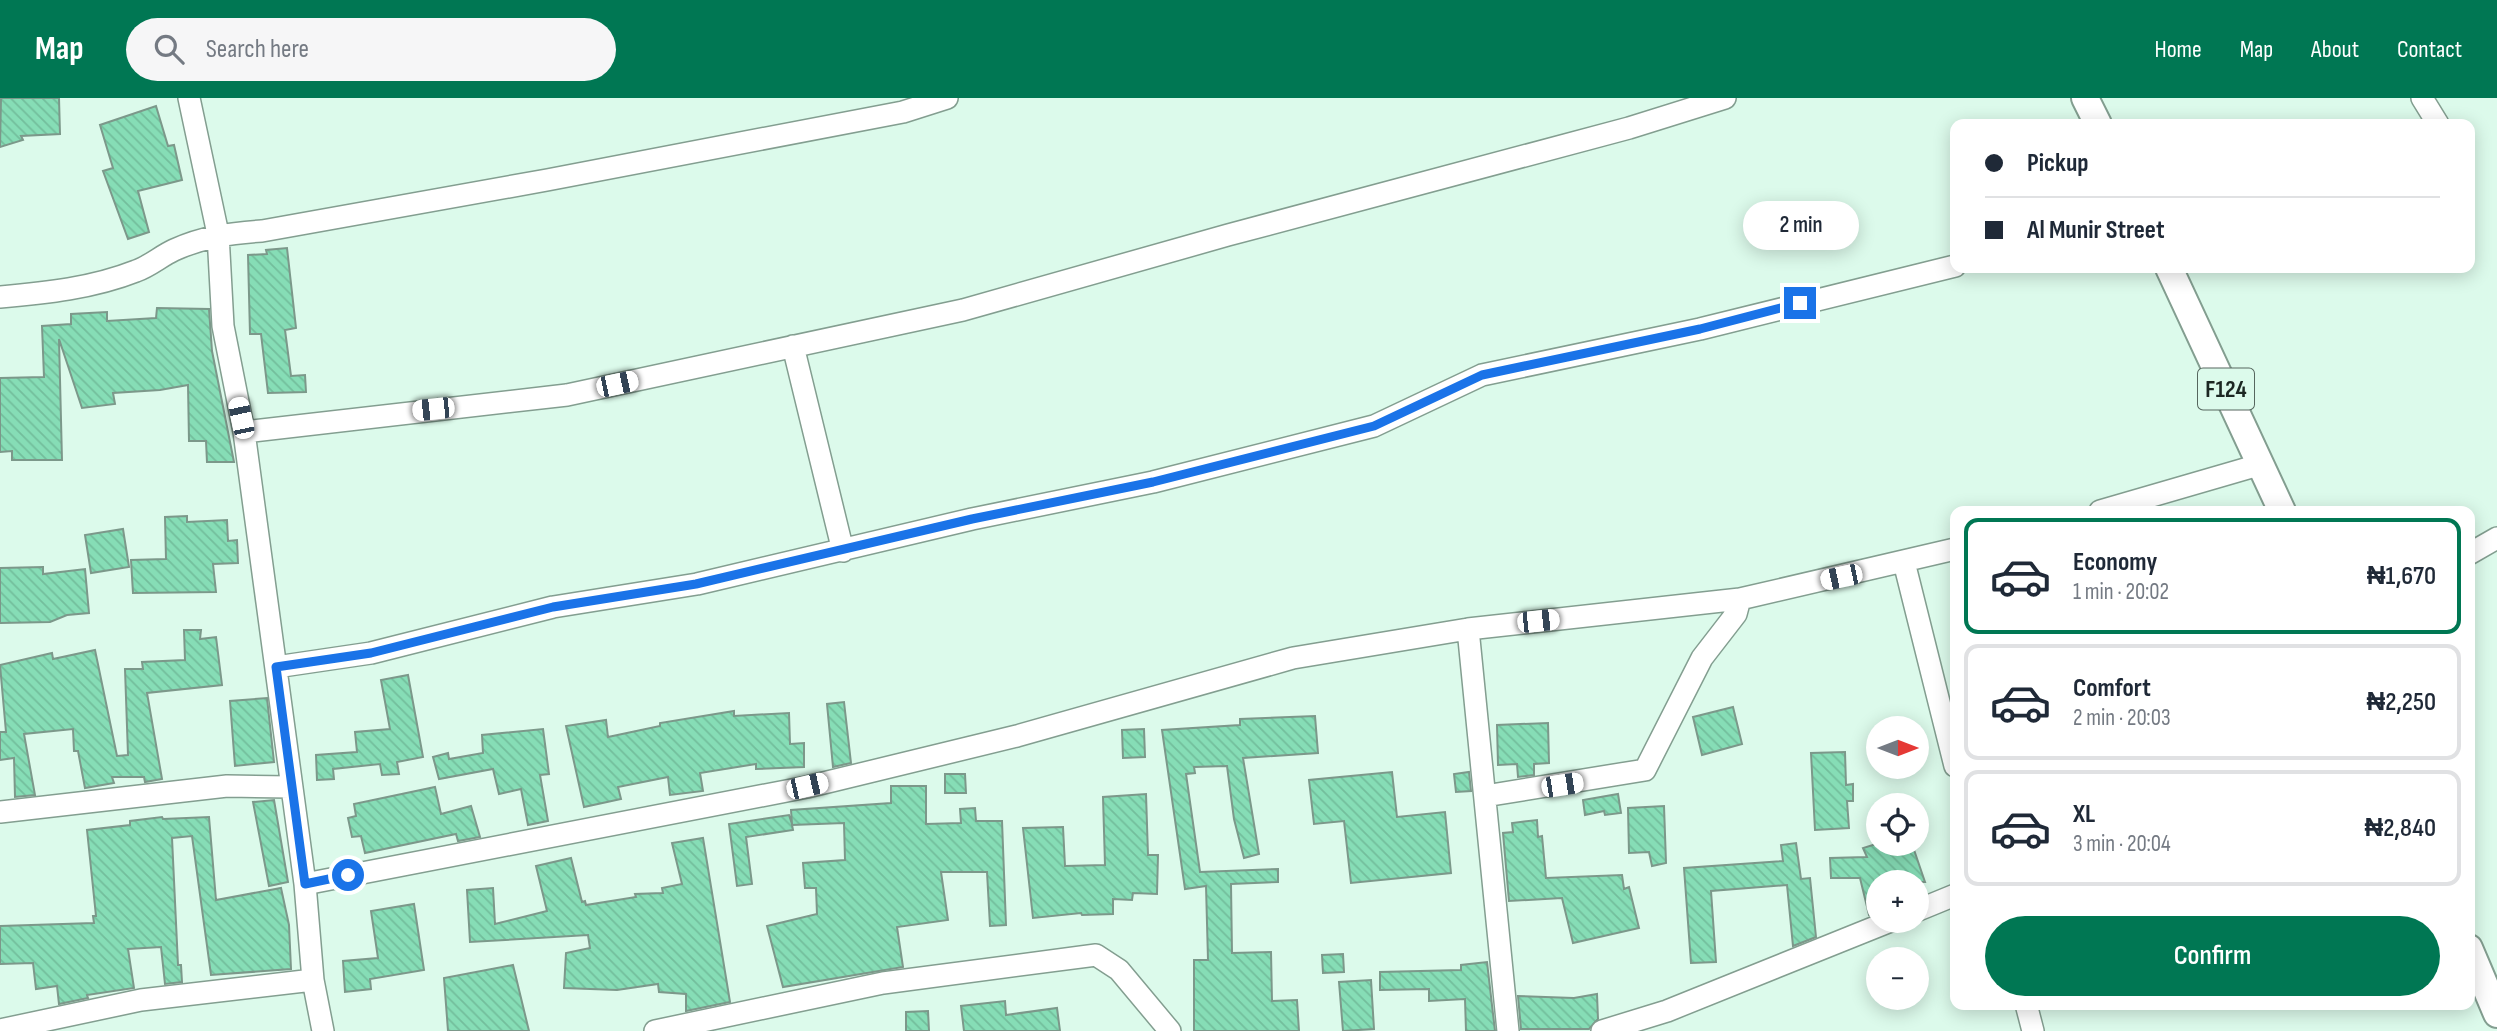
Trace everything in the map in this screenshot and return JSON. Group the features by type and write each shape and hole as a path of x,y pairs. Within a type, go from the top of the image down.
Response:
{"main road":[{"path":"2085,98 2096,119"},
{"name":"F124","path":"2171,273 2280,506"},
{"path":"2475,962 2497,1014"}],"street":[{"path":"189,98 218,234 223,326 244,432 305,884 313,980 323,1031"},
{"path":"0,297 110,280 139,270 172,251 218,234 262,231 547,180 903,112 947,98"},
{"path":"244,432 567,395 963,310 1228,235 1629,128 1725,98"},
{"path":"2421,98 2435,119"},
{"path":"276,667 371,653 553,607 696,584 972,519 1153,482 1374,426 1482,375 1700,329 1950,267"},
{"path":"793,346 843,551"},
{"path":"2117,506 2262,464"},
{"path":"2475,551 2497,538"},
{"path":"305,884 807,786 1017,736 1293,658 1468,629 1740,600 1950,550"},
{"path":"1904,562 1950,746"},
{"path":"1485,796 1645,770 1702,658 1736,614 1740,600"},
{"path":"1468,629 1508,1031"},
{"path":"0,812 227,786 290,787"},
{"path":"1929,906 1950,897"},
{"path":"1601,1031 1667,1011 1866,931"},
{"path":"656,1031 883,983 1096,955 1119,970 1170,1031"},
{"path":"0,1030 141,1000 313,980"},
{"path":"2028,1010 2033,1031"}],"building":[{"path":"1,98 59,98 60,134 21,136 23,140 0,147"},
{"path":"156,106 168,146 174,145 182,180 138,191 149,232 128,239 103,171 113,168 100,125"},
{"path":"287,248 296,328 285,330 291,376 305,375 306,392 268,393 261,334 250,334 248,255 267,254 266,250"},
{"path":"157,308 209,309 212,351 234,462 207,462 206,441 189,441 188,385 113,393 115,404 82,408 59,339 62,460 12,460 12,451 0,452 0,378 44,377 42,326 71,324 71,314 107,312 107,321 156,318"},
{"path":"187,516 187,522 227,520 228,541 237,540 238,563 213,564 216,592 133,593 131,560 166,559 165,517"},
{"path":"123,529 129,567 91,573 85,535"},
{"path":"43,567 43,574 85,569 89,613 67,615 50,622 0,623 0,568"},
{"path":"184,630 201,630 200,639 216,637 222,685 147,693 162,779 145,782 144,777 112,777 114,783 85,788 78,751 74,751 73,729 24,734 35,795 15,797 14,758 0,760 0,732 6,732 0,665 52,653 53,659 95,650 117,756 128,755 125,669 143,669 142,662 185,660"},
{"path":"408,675 423,757 397,762 399,774 382,775 380,764 333,769 334,779 317,780 316,755 357,752 355,732 390,729 381,680"},
{"path":"267,698 274,762 235,766 230,701"},
{"path":"844,702 851,763 833,767 827,704"},
{"path":"1733,707 1742,744 1702,755 1693,717"},
{"path":"734,711 734,716 789,713 790,744 804,743 804,767 756,769 756,764 700,773 703,791 670,795 668,777 618,787 621,799 584,807 566,726 606,720 608,737 660,726 660,723"},
{"path":"1315,716 1318,753 1243,758 1259,854 1244,858 1234,819 1227,766 1194,767 1195,773 1186,774 1200,872 1278,869 1278,882 1231,884 1232,953 1271,952 1272,1001 1297,1000 1299,1031 1194,1031 1194,960 1208,960 1206,886 1185,889 1162,730 1240,725 1240,719"},
{"path":"1548,723 1549,763 1534,764 1534,775 1518,777 1517,764 1498,765 1497,725"},
{"path":"543,729 549,774 540,775 548,821 528,825 521,789 499,794 493,769 439,779 433,757 448,753 449,759 483,753 482,735"},
{"path":"1144,729 1145,757 1123,758 1122,730"},
{"path":"1845,752 1846,785 1853,784 1853,801 1847,801 1849,828 1815,830 1811,753"},
{"path":"1392,772 1397,817 1445,812 1451,873 1351,883 1344,821 1314,824 1309,780"},
{"path":"1469,772 1471,791 1456,792 1454,774"},
{"path":"945,774 965,774 966,793 945,793"},
{"path":"891,786 926,786 926,824 961,823 960,809 975,808 976,821 1002,821 1006,925 990,926 987,872 941,872 948,920 897,927 903,967 783,987 767,926 817,914 816,888 805,888 803,863 845,860 844,823 792,825 793,830 746,837 752,884 737,886 729,824 789,815 792,824 791,810 891,803"},
{"path":"435,787 441,814 471,806 480,837 458,841 456,834 365,853 361,836 352,837 348,818 356,816 354,804"},
{"path":"1146,794 1148,855 1158,855 1157,894 1133,893 1132,900 1113,899 1113,914 1081,913 1033,918 1023,828 1063,827 1065,866 1105,865 1103,797"},
{"path":"1618,794 1621,813 1605,815 1604,811 1585,815 1583,800"},
{"path":"274,800 288,882 269,886 253,802"},
{"path":"1664,806 1666,863 1652,866 1649,852 1629,853 1628,808"},
{"path":"162,817 209,817 216,900 281,888 289,925 291,969 211,975 192,836 172,838 178,965 181,965 182,982 165,984 161,947 128,949 134,988 87,995 88,998 59,1004 57,986 36,989 33,963 0,964 0,926 94,923 93,916 96,916 87,830 130,825 130,821"},
{"path":"1537,820 1538,837 1542,836 1546,878 1622,875 1624,889 1629,887 1639,928 1573,943 1562,898 1509,901 1503,833 1513,832 1512,823"},
{"path":"703,838 730,1002 686,1011 686,994 659,992 658,984 617,990 564,988 566,953 590,948 588,935 470,942 467,890 493,888 495,924 547,911 536,866 571,858 582,902 585,901 586,905 636,897 635,894 663,893 662,888 682,884 672,843"},
{"path":"1796,843 1801,879 1810,878 1816,937 1793,946 1787,885 1711,891 1716,962 1691,963 1684,868 1783,861 1781,845"},
{"path":"1916,856 1921,870 1866,870 1866,903 1860,878 1831,878 1830,858"},
{"path":"414,904 424,970 370,979 371,989 345,992 343,961 378,958 371,911"},
{"path":"1343,954 1344,972 1323,973 1322,955"},
{"path":"1487,962 1495,1031 1466,1031 1465,999 1429,1001 1429,989 1380,990 1380,972 1461,970 1461,965"},
{"path":"513,965 529,1031 448,1031 444,978"},
{"path":"1371,980 1374,1029 1343,1031 1339,982"},
{"path":"1597,994 1598,1019 1589,1029 1521,1029 1518,996 1574,998"},
{"path":"1005,1001 1006,1015 1057,1008 1060,1031 964,1031 961,1006"},
{"path":"928,1011 929,1031 906,1031 906,1012"}],"route":[{"path":"348,875 305,884 276,667 371,653 553,607 696,584 972,519 1153,482 1374,426 1482,375 1556,357 1700,329 1800,303"}]}
